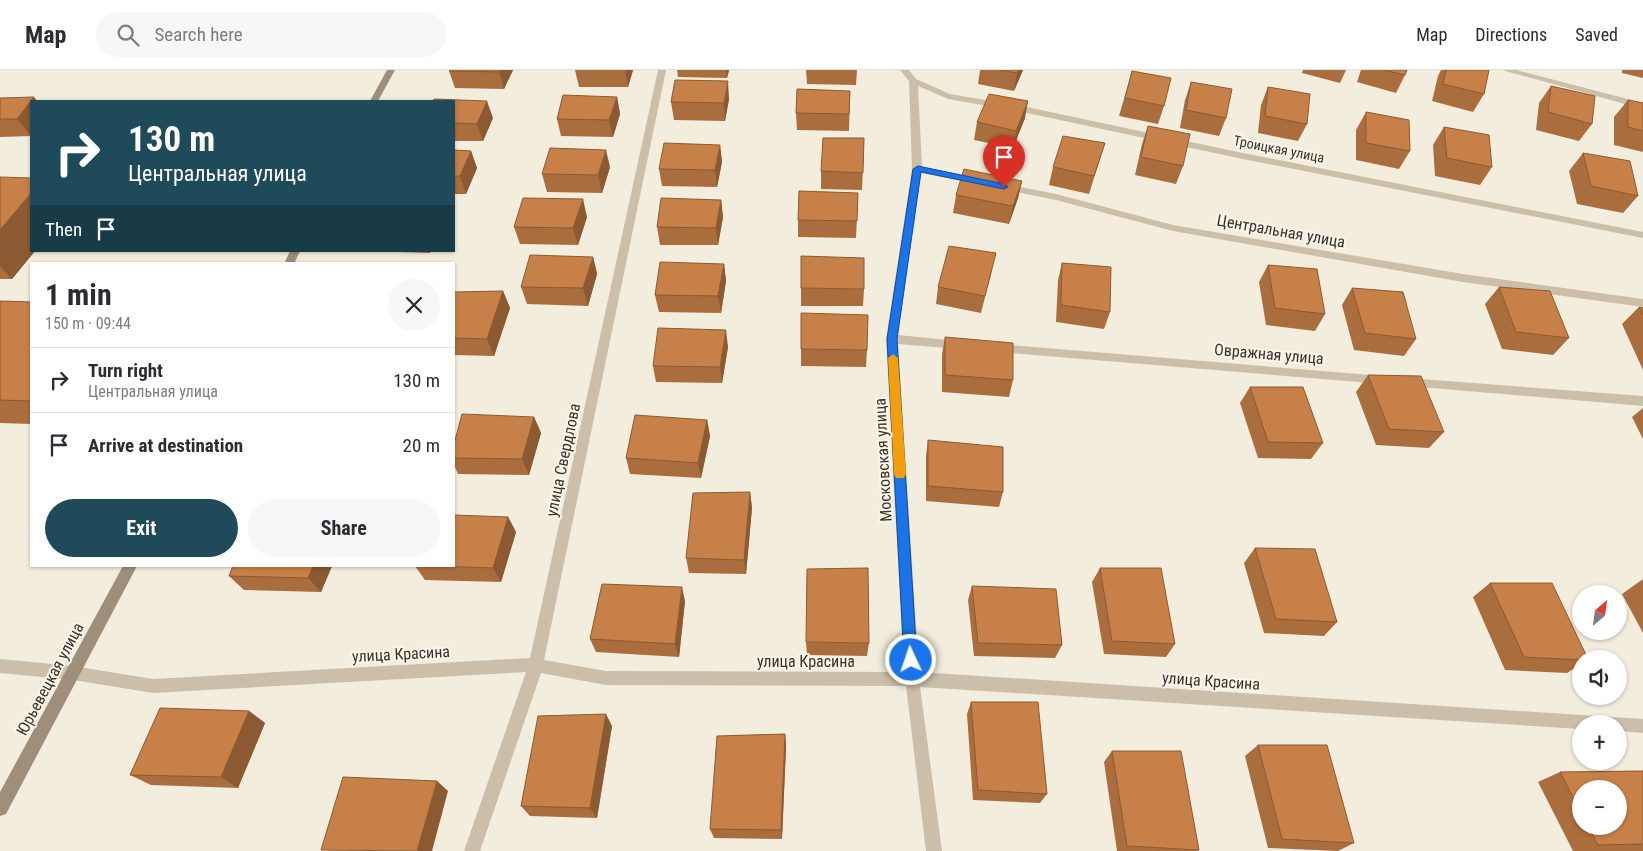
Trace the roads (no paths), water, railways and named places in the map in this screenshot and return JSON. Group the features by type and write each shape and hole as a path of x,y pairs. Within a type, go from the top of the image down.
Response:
{"main road":[{"path":"375,100 391,70"},
{"name":"Юрьевецкая улица","path":"0,808 129,567"}],"street":[{"name":"улица Свердлова","path":"472,851 536,665 662,70"},
{"path":"904,70 913,81"},
{"path":"1506,70 1643,106"},
{"name":"Московская улица","path":"913,81 918,169 892,339 912,679 934,851"},
{"name":"Троицкая улица","path":"913,81 948,96 1027,110 1238,155 1643,236"},
{"name":"Центральная улица","path":"918,169 1056,197 1173,228 1463,278 1643,303"},
{"name":"Овражная улица","path":"892,339 1643,401"},
{"name":"улица Красина","path":"0,666 73,673 153,686 488,666 536,665 606,678 912,679 1572,721"},
{"path":"1627,725 1643,726"}]}
